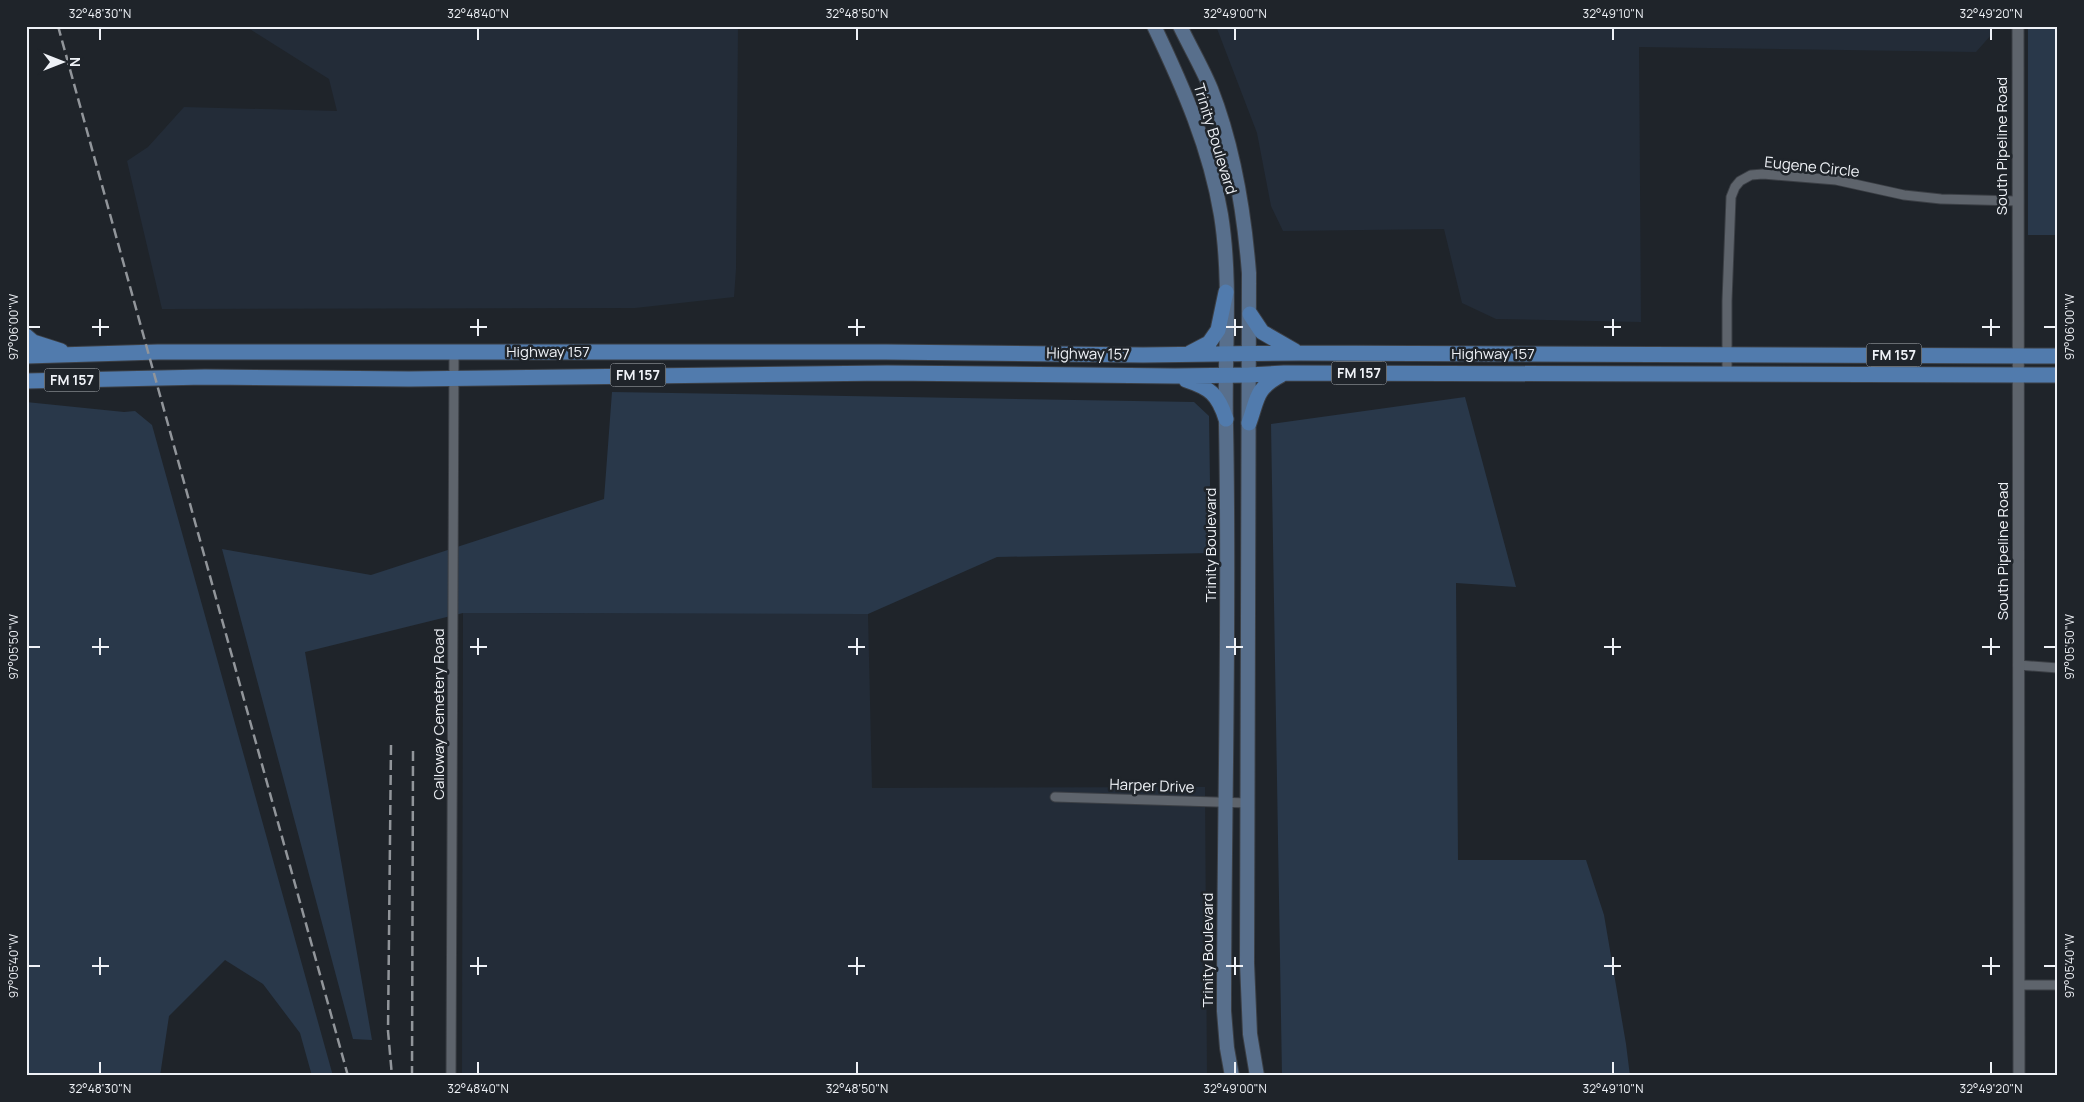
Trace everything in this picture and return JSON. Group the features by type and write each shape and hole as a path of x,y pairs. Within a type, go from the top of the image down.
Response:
{"main road":[{"name":"Trinity Boulevard","path":"1154,26 1187,95 1214,182 1221,216 1226,292 1227,568 1224,1011 1227,1048 1232,1076"},
{"name":"Trinity Boulevard","path":"1180,26 1210,87 1229,142 1246,234 1250,314 1248,354 1247,963 1250,1034 1256,1076"},
{"path":"1187,354 1209,343 1218,330 1226,292"},
{"path":"1250,314 1262,332 1299,353"},
{"path":"26,336 33,342 43,346 87,355"},
{"name":"Highway 157","path":"87,355 158,352 902,352 2017,356"},
{"path":"901,372 902,352"},
{"name":"FM 157","path":"26,356 87,355"},
{"name":"FM 157","path":"2017,356 2058,356"},
{"name":"Highway 157","path":"26,381 901,372 1175,376 1284,373 2018,375"},
{"path":"1249,423 1256,397 1265,384 1284,373"},
{"name":"FM 157","path":"2018,375 2058,375"},
{"path":"1175,376 1203,386 1216,396 1226,419"},
{"path":"1227,568 1249,568"}],"street":[{"name":"South Pipeline Road","path":"2018,26 2019,1076"},
{"name":"Eugene Circle","path":"1727,374 1727,301 1731,198 1735,187 1751,175 1790,175 1836,180 1904,195 1941,199 2017,201"},
{"name":"Calloway Cemetery Road","path":"451,1076 454,352"},
{"path":"2018,665 2058,668"},
{"name":"Harper Drive","path":"1055,797 1248,803"},
{"path":"2019,985 2058,985"}],"shaded area":[{"path":"245,26 738,26 736,269 734,297 635,308 162,309 127,161 148,147 184,107 337,111 329,79"},
{"path":"1216,26 1992,26 1992,34 1976,52 1639,47 1641,322 1496,319 1462,303 1444,229 1283,231 1271,206 1257,133"},
{"path":"2028,26 2058,26 2058,235 2028,235"},
{"path":"612,392 1194,402 1209,416 1211,553 997,557 868,614 463,613 305,652 372,1040 353,1039 222,549 371,575 604,499"},
{"path":"1465,397 1516,587 1456,583 1458,860 1586,860 1604,915 1630,1076 1282,1076 1271,424"},
{"path":"26,402 124,412 135,411 152,425 333,1076 312,1076 300,1033 263,984 225,960 169,1016 160,1076 26,1076"},
{"path":"463,613 868,614 872,788 1205,787 1207,1076 462,1076"}],"railway":[{"path":"58,26 348,1076"},
{"path":"391,745 388,1031 392,1076"},
{"path":"412,1076 413,751"}]}
